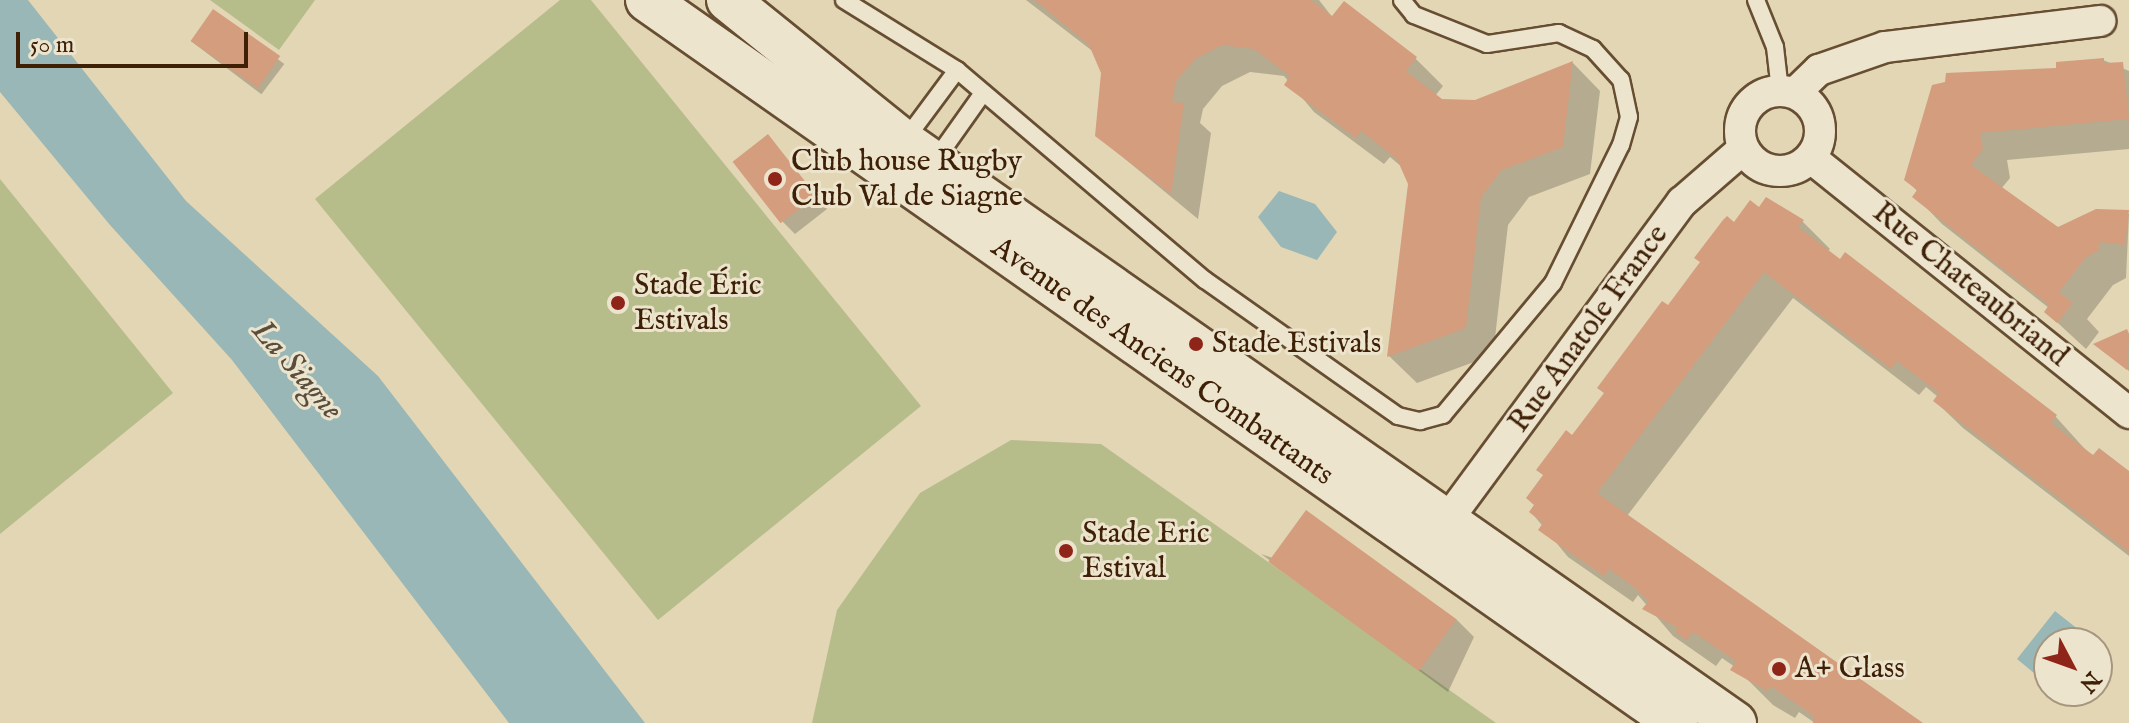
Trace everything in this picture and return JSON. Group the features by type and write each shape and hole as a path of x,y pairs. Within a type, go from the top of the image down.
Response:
{"main road":[{"name":"Avenue des Anciens Combattants","path":"647,0 917,164 1448,519 1735,723"},
{"name":"Avenue des Anciens Combattants","path":"728,0 917,164 1677,723"}],"street":[{"path":"1788,92 1819,70 1885,47 2100,21"},
{"path":"1769,90 1788,92 1812,103 1822,127 1811,158 1789,172 1761,169 1742,150 1742,112 1769,90"},
{"name":"Rue Anatole France","path":"1448,519 1682,202 1742,150"},
{"name":"Rue Chateaubriand","path":"1811,158 2129,413"}],"lane":[{"path":"844,0 957,70 1205,280 1398,416 1420,421 1443,415 1553,283 1621,145 1629,117 1621,80 1593,49 1559,33 1487,44 1414,15 1402,0"},
{"path":"1756,0 1775,47 1788,92"},
{"path":"917,164 957,70"},
{"path":"917,164 983,93"}],"green space":[{"path":"210,0 315,0 279,50"},
{"name":"Stade Éric Estivals","path":"560,0 591,0 921,406 658,620 315,199"},
{"path":"0,179 173,393 0,534"},
{"name":"Stade Eric Estival","path":"1011,440 1101,444 1496,723 812,723 837,610 920,493"}],"water":[{"name":"La Siagne","path":"0,0 28,0 186,201 378,376 645,723 509,723 232,360 110,225 0,92"},
{"path":"1279,191 1315,204 1337,232 1317,260 1281,247 1258,217"},
{"path":"2055,611 2075,627 2042,627"},
{"path":"2033,639 2033,672 2017,659"}],"building":[{"path":"1035,0 1311,0 1332,16 1344,1 1417,57 1406,71 1442,99 1475,100 1573,61 1563,147 1502,170 1481,197 1466,328 1387,357 1408,184 1397,159 1361,131 1356,138 1284,85 1290,76 1254,49 1222,45 1195,59 1176,81 1172,102 1184,103 1171,194 1095,136 1101,73 1089,45"},
{"path":"213,9 280,56 258,88 191,41"},
{"path":"2104,58 2104,63 2123,62 2129,119 1980,133 1983,149 1971,165 2058,227 2096,209 2129,210 2125,245 2100,242 2099,250 2085,258 2059,292 2073,303 2057,323 2044,312 2049,305 1912,197 1917,190 1904,180 1932,85 1945,82 1946,73 2056,68 2056,62"},
{"name":"Club house Rugby Club Val de Siagne","path":"768,134 816,195 781,223 733,162"},
{"path":"1766,197 1804,220 1798,227 1840,259 1845,252 2057,415 2051,423 2093,455 2099,448 2129,471 2129,552 1933,401 1939,393 1897,361 1891,369 1764,272 1597,493 1923,723 1813,723 1814,716 1771,686 1767,691 1730,670 1736,661 1693,632 1687,640 1675,632 1678,628 1642,609 1649,601 1630,584 1609,569 1604,576 1559,545 1538,530 1543,523 1529,512 1534,505 1526,498 1543,475 1536,470 1566,430 1572,435 1604,393 1597,388 1662,301 1668,305 1683,285 1700,262 1694,258 1727,216 1734,222 1750,200 1759,207"},
{"path":"2127,329 2129,334 2127,370 2093,344"},
{"path":"1306,510 1456,619 1419,671 1268,562"}],"place":[{"name":"Club house Rugby Club Val de Siagne","path":"775,179"},
{"name":"Stade Éric Estivals","path":"618,303"},
{"name":"Stade Estivals","path":"1196,344"},
{"name":"Stade Eric Estival","path":"1066,551"},
{"name":"A+ Glass","path":"1779,669"}]}
